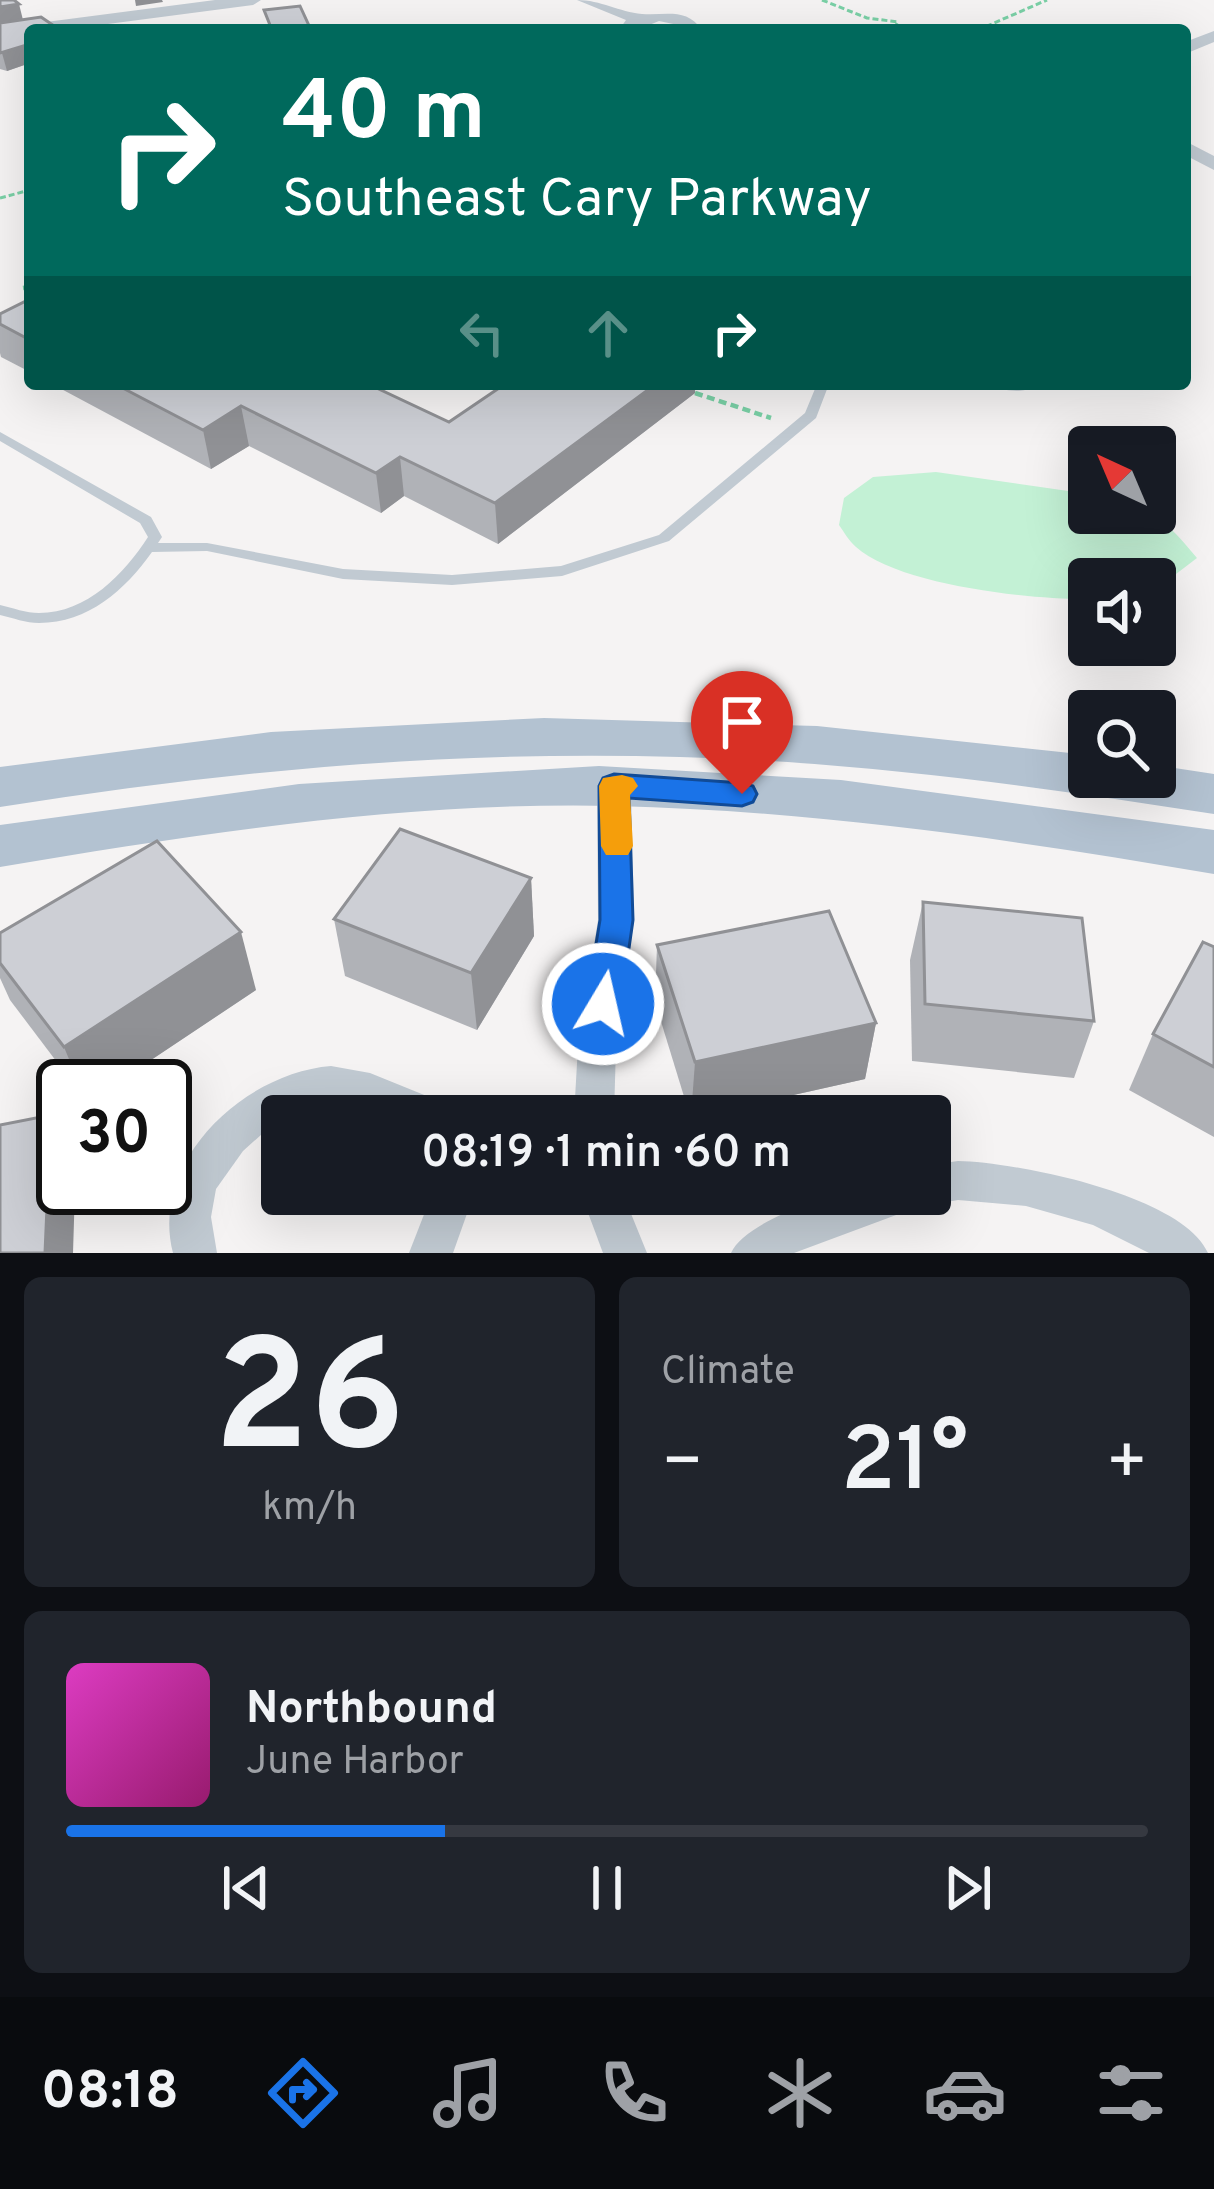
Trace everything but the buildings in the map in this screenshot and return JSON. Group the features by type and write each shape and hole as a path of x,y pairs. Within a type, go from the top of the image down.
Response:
{"main road":[{"path":"0,787 144,764 302,748 504,736 863,748 1068,772"},
{"path":"0,846 138,821 352,797 614,786 827,800 1054,825 1214,852"},
{"path":"1176,788 1214,794"}],"street":[{"path":"71,24 253,0"},
{"path":"585,0 634,24 679,18 686,24"},
{"path":"212,6 217,24"},
{"path":"595,1095 597,1046 616,920 614,786"},
{"path":"285,1095 328,1083 384,1095"},
{"path":"195,1253 191,1200 219,1150 261,1110"},
{"path":"951,1185 1019,1184 1089,1206 1170,1240 1186,1253"},
{"path":"430,1253 445,1215"},
{"path":"610,1215 625,1253"},
{"path":"753,1253 779,1238 842,1215"}],"lane":[{"path":"149,548 207,548 344,574 452,580 562,571 664,538 811,415 821,390"},
{"path":"0,436 146,520 155,538 137,569 98,601 42,619 0,610"}],"path":[{"path":"822,0 897,24"},
{"path":"992,24 1047,0"},
{"path":"695,393 764,418 788,418"}],"green space":[{"path":"936,472 1068,491 1068,534 1175,534 1197,558 1176,574 1176,558 1068,558 1068,598 933,580 876,560 856,547 839,525 844,498 873,477"}],"slow traffic":[{"path":"617,846 614,786 622,786"}],"route":[{"path":"603,1004 616,920 614,786 742,794"}]}
